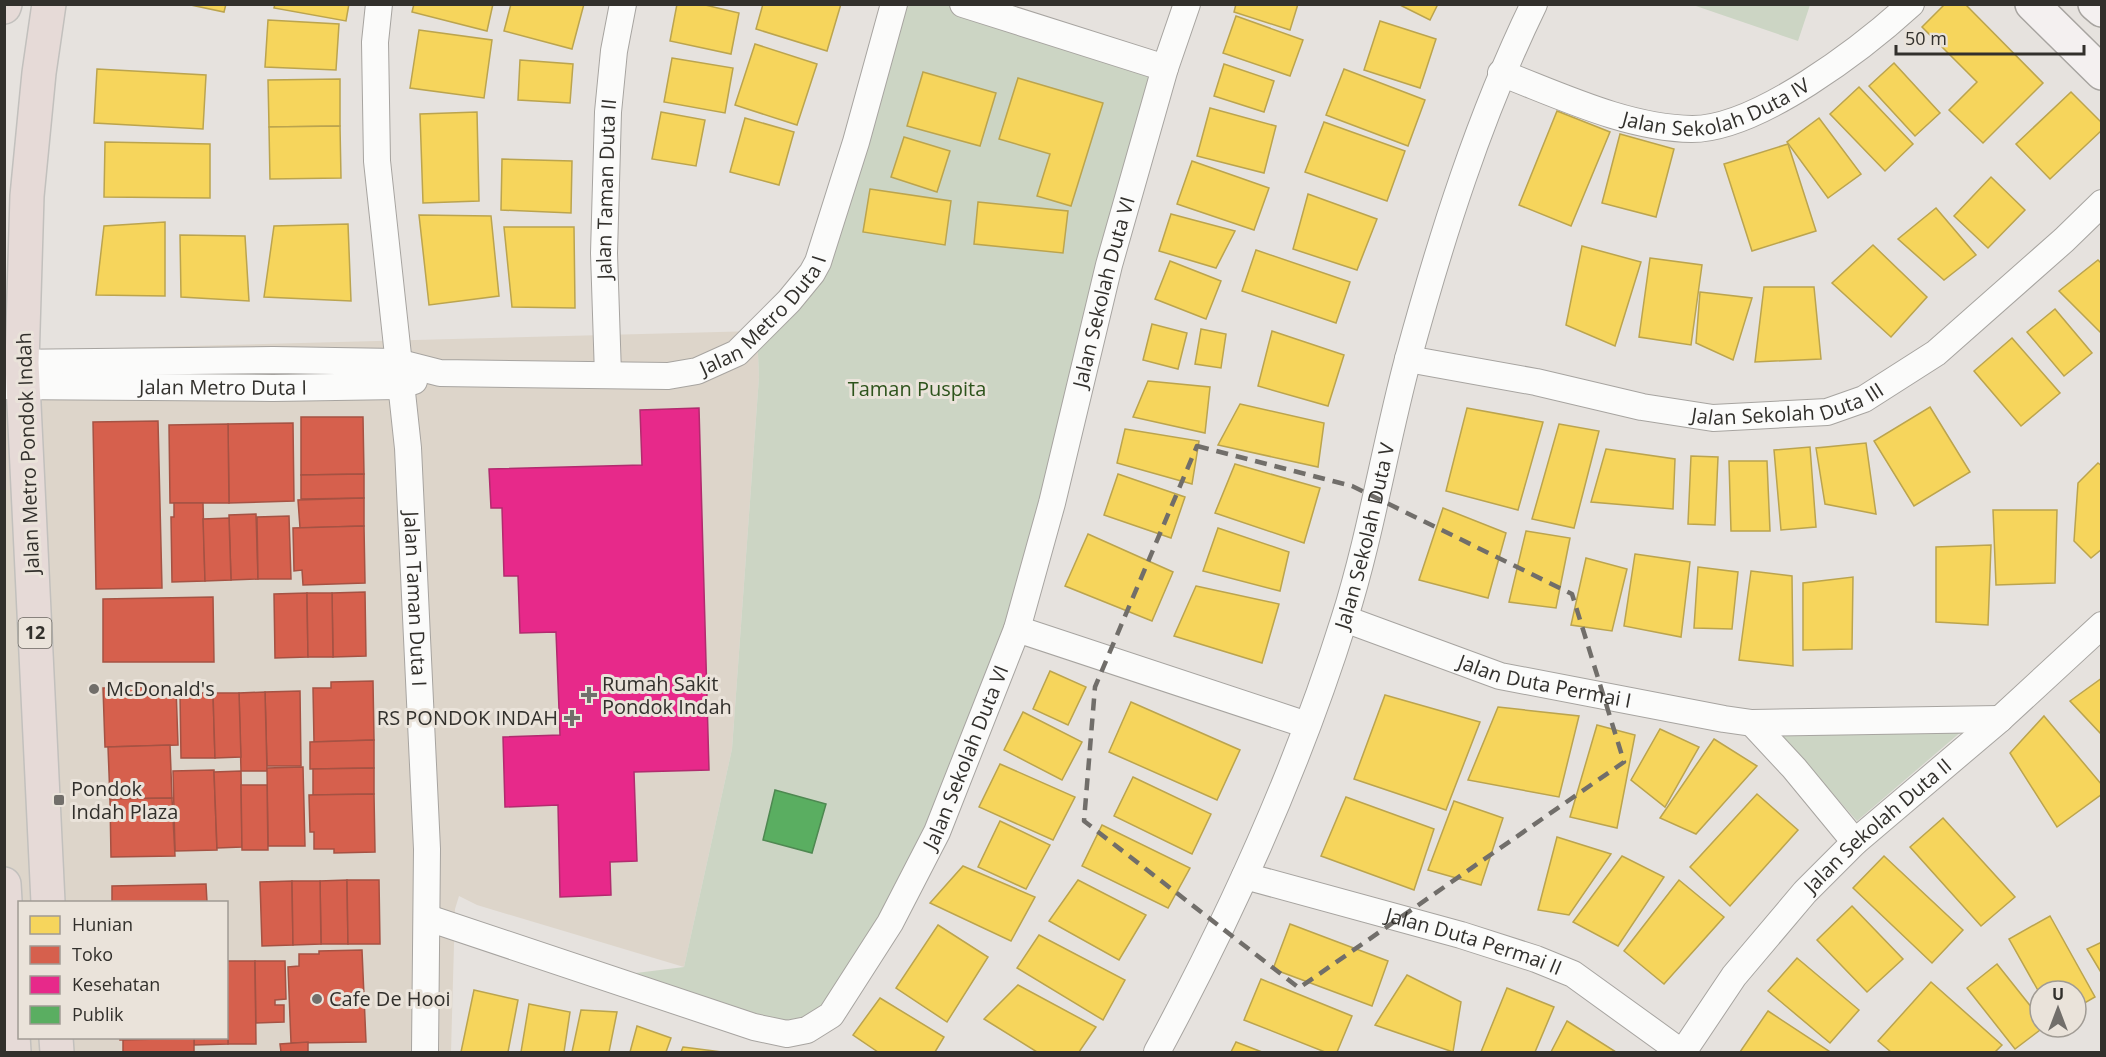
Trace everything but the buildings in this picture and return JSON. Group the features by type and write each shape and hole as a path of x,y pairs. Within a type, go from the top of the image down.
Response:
{"highway":[{"name":"Jalan Metro Pondok Indah","path":"48,901 14,374 27,196 39,73 49,4"},
{"path":"4,884 14,1053"}],"street":[{"path":"379,4 375,42 376,161 398,374"},
{"name":"Jalan Taman Duta II","path":"608,375 604,253 608,112 614,51 623,4"},
{"name":"Jalan Metro Duta I","path":"14,374 163,387 273,388 398,374 668,376 697,371 737,353 789,301 818,262 856,142 894,4"},
{"path":"963,4 1165,68"},
{"name":"Jalan Sekolah Duta VI","path":"428,918 753,1028 787,1034 807,1030 831,1015 890,923 937,832 1017,629 1052,503 1109,265 1165,68 1187,4"},
{"name":"Jalan Sekolah Duta V","path":"1156,1053 1202,969 1245,876 1307,725 1345,619 1408,359 1479,132 1501,72 1534,4"},
{"name":"Jalan Sekolah Duta IV","path":"1501,72 1578,102 1646,124 1694,129 1734,121 1773,102 1814,78 1883,30 1911,4"},
{"path":"2032,4 2102,73"},
{"path":"2096,4 2102,10"},
{"name":"Jalan Sekolah Duta III","path":"1408,359 1536,382 1642,408 1713,418 1827,412 1864,399 1936,352 2064,240 2102,203"},
{"name":"Jalan Metro Duta I","path":"14,374 164,360 273,360 398,374"},
{"path":"163,387 164,360"},
{"path":"273,360 273,388"},
{"name":"Jalan Taman Duta I","path":"398,374 408,448 428,918 425,1053"},
{"name":"Jalan Duta Permai I","path":"1345,619 1500,676 1752,723 2000,718"},
{"name":"Jalan Sekolah Duta II","path":"1682,1053 1734,976 1805,892 1855,842 2000,718 2102,625"},
{"path":"1017,629 1307,725"},
{"path":"1752,723 1794,768 1855,842"},
{"name":"Jalan Duta Permai II","path":"1245,876 1461,934 1536,958 1573,974 1682,1053"}],"highlighted area":[{"path":"1197,446 1352,486 1572,594 1624,762 1299,988 1084,821 1095,687"}],"shaded area":[{"path":"757,331 759,377 732,749 684,967 477,905 459,896 455,909 451,1052 5,1052 4,351"}],"green space":[{"name":"Taman Puspita","path":"890,5 981,5 1170,65 1018,619 934,831 830,1013 754,1025 612,976 684,967 732,749 759,377 757,331 808,271"},
{"path":"1693,5 1810,5 1798,41"},
{"path":"1777,731 1962,731 1857,821"}],"place":[{"name":"McDonald's","path":"94,689"},
{"name":"Rumah Sakit Pondok Indah","path":"589,695"},
{"name":"RS PONDOK INDAH","path":"572,718"},
{"name":"Pondok Indah Plaza","path":"59,800"},
{"name":"Cafe De Hooi","path":"317,999"}]}
